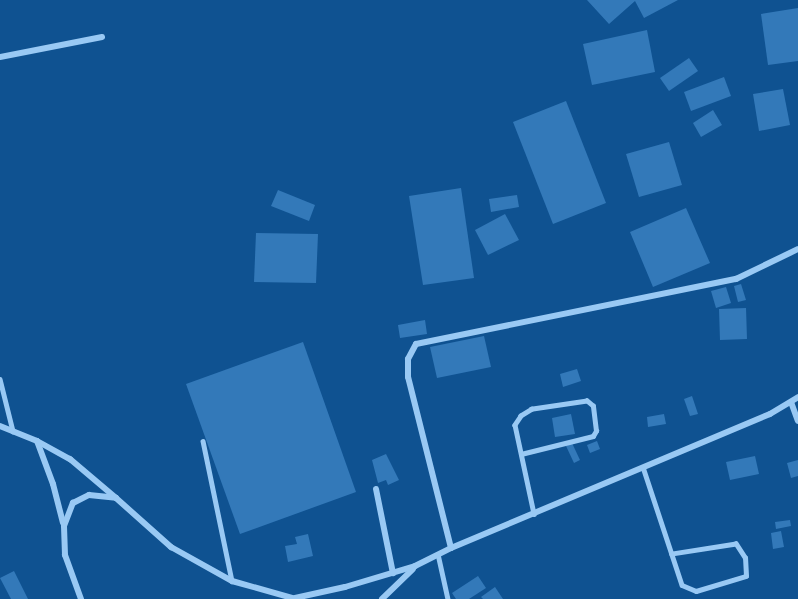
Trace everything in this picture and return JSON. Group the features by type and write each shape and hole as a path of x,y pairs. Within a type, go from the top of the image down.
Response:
{"street":[{"path":"0,57 102,37"},
{"path":"451,548 408,377 408,359 416,344 736,279 798,249"},
{"path":"0,426 37,441 70,459 117,498 171,548 232,581 296,598 415,566 451,548 770,414 798,397"},
{"path":"791,402 798,421"},
{"path":"37,441 53,484 64,526 65,555 81,599"},
{"path":"376,489 393,573"},
{"path":"64,526 73,503 89,495 117,498"},
{"path":"382,599 415,566"}],"lane":[{"path":"0,380 12,431"},
{"path":"521,454 593,436 596,431 593,406 588,401 532,409 521,416 515,425 521,454 534,514"},
{"path":"203,441 232,581"},
{"path":"644,467 672,554 682,585 696,591 746,576 745,558 736,544 672,554"},
{"path":"438,554 448,599"}],"building":[{"path":"587,0 678,0 644,18 635,1 609,24"},
{"path":"798,8 798,61 768,65 761,14"},
{"path":"647,30 655,72 592,85 583,44"},
{"path":"689,58 698,71 669,91 660,78"},
{"path":"724,77 731,96 691,111 684,92"},
{"path":"783,89 790,125 759,131 753,94"},
{"path":"566,101 606,203 553,224 513,122"},
{"path":"713,110 722,125 701,137 693,123"},
{"path":"669,142 682,185 639,197 626,154"},
{"path":"461,188 474,278 423,285 409,196"},
{"path":"278,190 315,205 309,221 271,206"},
{"path":"517,195 519,207 491,212 489,199"},
{"path":"686,208 710,263 653,287 630,232"},
{"path":"505,214 519,240 488,255 475,230"},
{"path":"256,233 318,234 316,283 254,282"},
{"path":"741,284 746,300 738,302 734,286"},
{"path":"726,287 731,303 716,308 711,291"},
{"path":"746,308 747,339 720,340 719,309"},
{"path":"425,320 427,334 400,338 398,325"},
{"path":"484,336 491,367 437,378 430,347"},
{"path":"303,342 356,492 240,534 186,384"},
{"path":"577,369 581,381 563,387 560,374"},
{"path":"692,396 698,414 690,416 684,399"},
{"path":"571,414 575,434 555,437 552,418"},
{"path":"664,414 666,424 648,427 647,417"},
{"path":"597,441 600,449 590,453 587,445"},
{"path":"572,443 580,460 574,463 566,446"},
{"path":"386,454 399,480 388,485 386,480 378,483 372,460"},
{"path":"755,456 759,474 730,480 726,462"},
{"path":"798,460 798,476 791,478 787,463"},
{"path":"790,520 791,526 776,529 775,522"},
{"path":"781,531 784,547 773,549 771,533"},
{"path":"308,534 313,556 288,562 285,546 297,544 295,537"},
{"path":"14,571 28,599 11,599 0,578"},
{"path":"478,576 486,588 469,599 456,599 452,593"},
{"path":"495,587 503,599 483,599 481,597"}]}
